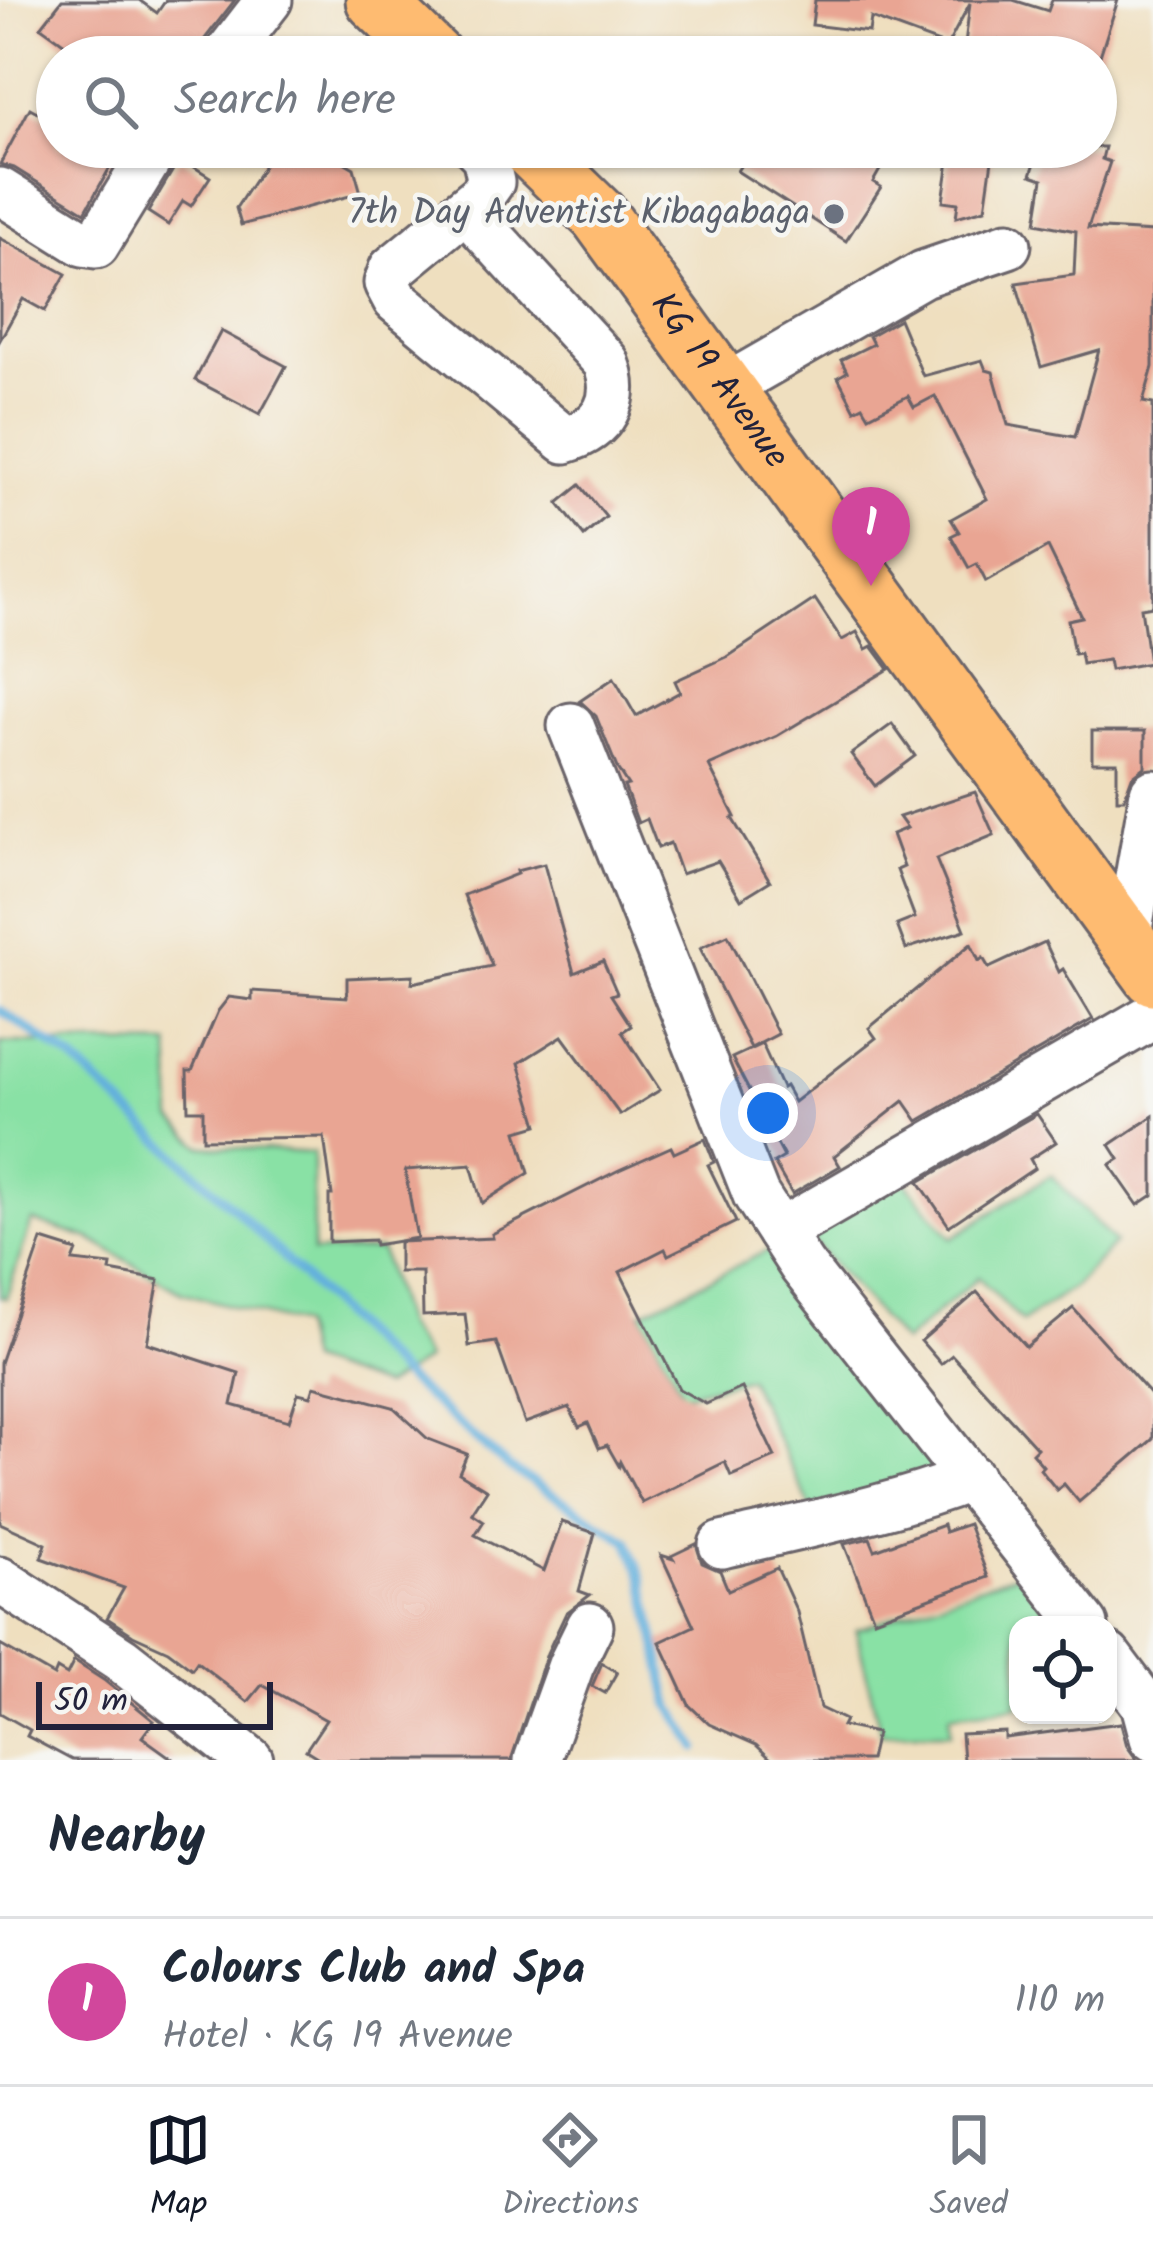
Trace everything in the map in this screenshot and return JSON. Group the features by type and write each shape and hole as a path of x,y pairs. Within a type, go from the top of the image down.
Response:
{"main road":[{"path":"375,0 412,36"},
{"name":"KG 19 Avenue","path":"549,168 599,216 1140,958"}],"street":[{"path":"241,36 269,0"},
{"path":"364,0 365,20 378,36"},
{"path":"0,191 83,242 96,244 143,168"},
{"path":"465,209 606,362 615,383 610,409 581,436 565,440 396,300 387,283 392,269 491,182 487,168"},
{"path":"726,387 923,274 1008,245"},
{"path":"571,726 755,1196 802,1266 1077,1616"},
{"path":"1140,958 1153,793"},
{"path":"780,1232 1153,1016"},
{"path":"722,1545 927,1495 971,1478"},
{"path":"0,1580 121,1659 250,1760"},
{"path":"537,1760 590,1626"},
{"path":"1117,1668 1144,1705 1153,1738"}],"green space":[{"path":"0,1043 170,1045 173,1119 201,1146 313,1153 313,1252 381,1250 404,1326 427,1359 384,1387 308,1362 300,1325 181,1292 90,1239 32,1221 6,1298 0,1297"},
{"path":"899,1174 952,1238 1051,1175 1115,1243 1074,1287 1022,1322 978,1277 903,1343 807,1235"},
{"path":"769,1250 953,1473 811,1508 748,1378 683,1394 641,1313"},
{"path":"1021,1572 1056,1616 1009,1616 1009,1707 950,1714 950,1733 881,1734 856,1630"}],"building":[{"path":"62,0 139,0 157,13 166,0 235,0 207,36 54,36 41,27"},
{"path":"815,0 1013,0 1048,11 1052,0 1118,0 1106,36 966,36 970,3 952,36 920,36 871,18 869,32 812,25"},
{"path":"30,108 36,111 36,168 110,168 85,212 0,164"},
{"path":"174,168 196,168 210,177 191,206 183,201 168,225 148,212"},
{"path":"262,168 354,168 361,193 241,225 236,208"},
{"name":"7th Day Adventist Kibagabaga","path":"881,168 873,182 881,187 846,241 737,171"},
{"path":"948,168 991,168 985,209 956,217 958,203 943,201"},
{"path":"1033,168 1108,168 1088,228 1153,232 1153,367 1143,402 1153,404 1153,606 1141,608 1149,663 1110,670 1108,660 1082,664 1080,653 1074,654 1068,620 1082,617 1048,547 986,582 977,564 969,568 951,536 959,532 951,519 987,499 935,396 914,407 908,396 869,416 863,406 855,410 838,377 847,372 841,360 873,344 869,336 899,319 923,376 982,360 986,370 993,372 1008,425 1075,437 1099,350 1041,367 1016,283 1074,275 1076,231 1036,223 1043,179 1031,175"},
{"path":"0,238 66,274 45,311 23,299 0,340"},
{"path":"221,331 286,366 260,414 195,380"},
{"path":"580,485 606,517 584,536 558,503"},
{"path":"815,599 842,640 857,632 866,649 872,646 889,669 777,736 709,766 732,818 770,881 741,899 718,861 681,874 670,843 658,848 647,819 638,823 624,786 628,785 596,716 580,701 614,678 636,716 680,692 675,681 729,656"},
{"path":"892,724 915,756 875,786 851,754"},
{"path":"1092,731 1145,731 1145,767 1132,777 1124,799 1117,799 1117,762 1092,762"},
{"path":"975,792 994,835 936,859 965,930 906,949 897,925 915,918 897,870 904,867 892,834 907,828 899,817"},
{"path":"544,864 574,973 603,961 617,993 611,995 631,1026 622,1032 660,1090 620,1115 562,1036 519,1063 538,1125 517,1131 529,1173 482,1203 471,1165 405,1170 417,1238 375,1245 374,1240 329,1242 332,1195 324,1137 203,1139 203,1110 188,1110 187,1071 192,1071 229,997 252,1000 252,991 347,997 347,978 413,975 412,983 492,966 464,895"},
{"path":"728,935 778,1034 751,1048 700,948"},
{"path":"1045,942 1059,972 1063,969 1093,1019 918,1121 904,1101 834,1156 840,1166 792,1194 774,1163 784,1157 732,1058 762,1044 782,1088 794,1102 876,1038 869,1028 971,944 979,961 983,958 989,968"},
{"path":"1037,1114 1056,1142 1030,1159 1035,1168 949,1226 919,1182"},
{"path":"1153,1116 1153,1195 1138,1205 1110,1165 1119,1159 1110,1145"},
{"path":"705,1139 714,1162 708,1165 736,1222 620,1272 679,1389 706,1404 742,1388 775,1457 731,1476 725,1462 642,1503 620,1462 619,1466 607,1445 599,1448 588,1423 579,1427 569,1407 525,1423 496,1342 469,1346 465,1314 423,1316 422,1272 399,1272 399,1242 493,1238 492,1234 619,1170 671,1147 674,1153"},
{"path":"42,1240 77,1251 73,1261 111,1265 110,1271 159,1280 147,1343 239,1373 232,1405 289,1421 298,1393 311,1396 314,1386 393,1407 428,1439 467,1454 459,1473 487,1490 472,1513 484,1521 475,1535 544,1571 562,1522 595,1533 579,1591 590,1595 566,1613 547,1653 511,1760 322,1760 306,1750 326,1720 262,1685 248,1702 197,1662 192,1669 168,1651 133,1635 107,1618 124,1588 41,1558 46,1544 0,1523 0,1363"},
{"path":"977,1292 1026,1347 1073,1308 1153,1397 1153,1439 1079,1502 1064,1484 1057,1490 1032,1453 1037,1448 952,1355 941,1364 921,1341"},
{"path":"968,1524 988,1577 874,1619 844,1544 870,1538 875,1550 943,1525 945,1532"},
{"path":"696,1544 702,1563 720,1571 728,1590 777,1568 797,1612 820,1708 845,1720 842,1726 876,1733 870,1760 772,1760 756,1745 709,1724 689,1705 660,1642 694,1626 661,1555 673,1559 671,1556"},
{"path":"0,1645 54,1676 57,1669 67,1675 74,1661 105,1681 154,1721 142,1737 174,1760 72,1760 27,1736 30,1730 0,1713"},
{"path":"602,1663 617,1672 605,1693 592,1686"},
{"path":"1121,1723 1127,1746 1137,1760 963,1760 961,1734 1005,1732 1005,1738"}],"waterway":[{"path":"0,1010 73,1060 235,1209 399,1373 507,1466 628,1541 643,1578 670,1704 697,1748"}],"place":[{"name":"7th Day Adventist Kibagabaga","path":"834,214"},
{"name":"Colours Club and Spa","path":"871,586"}]}
